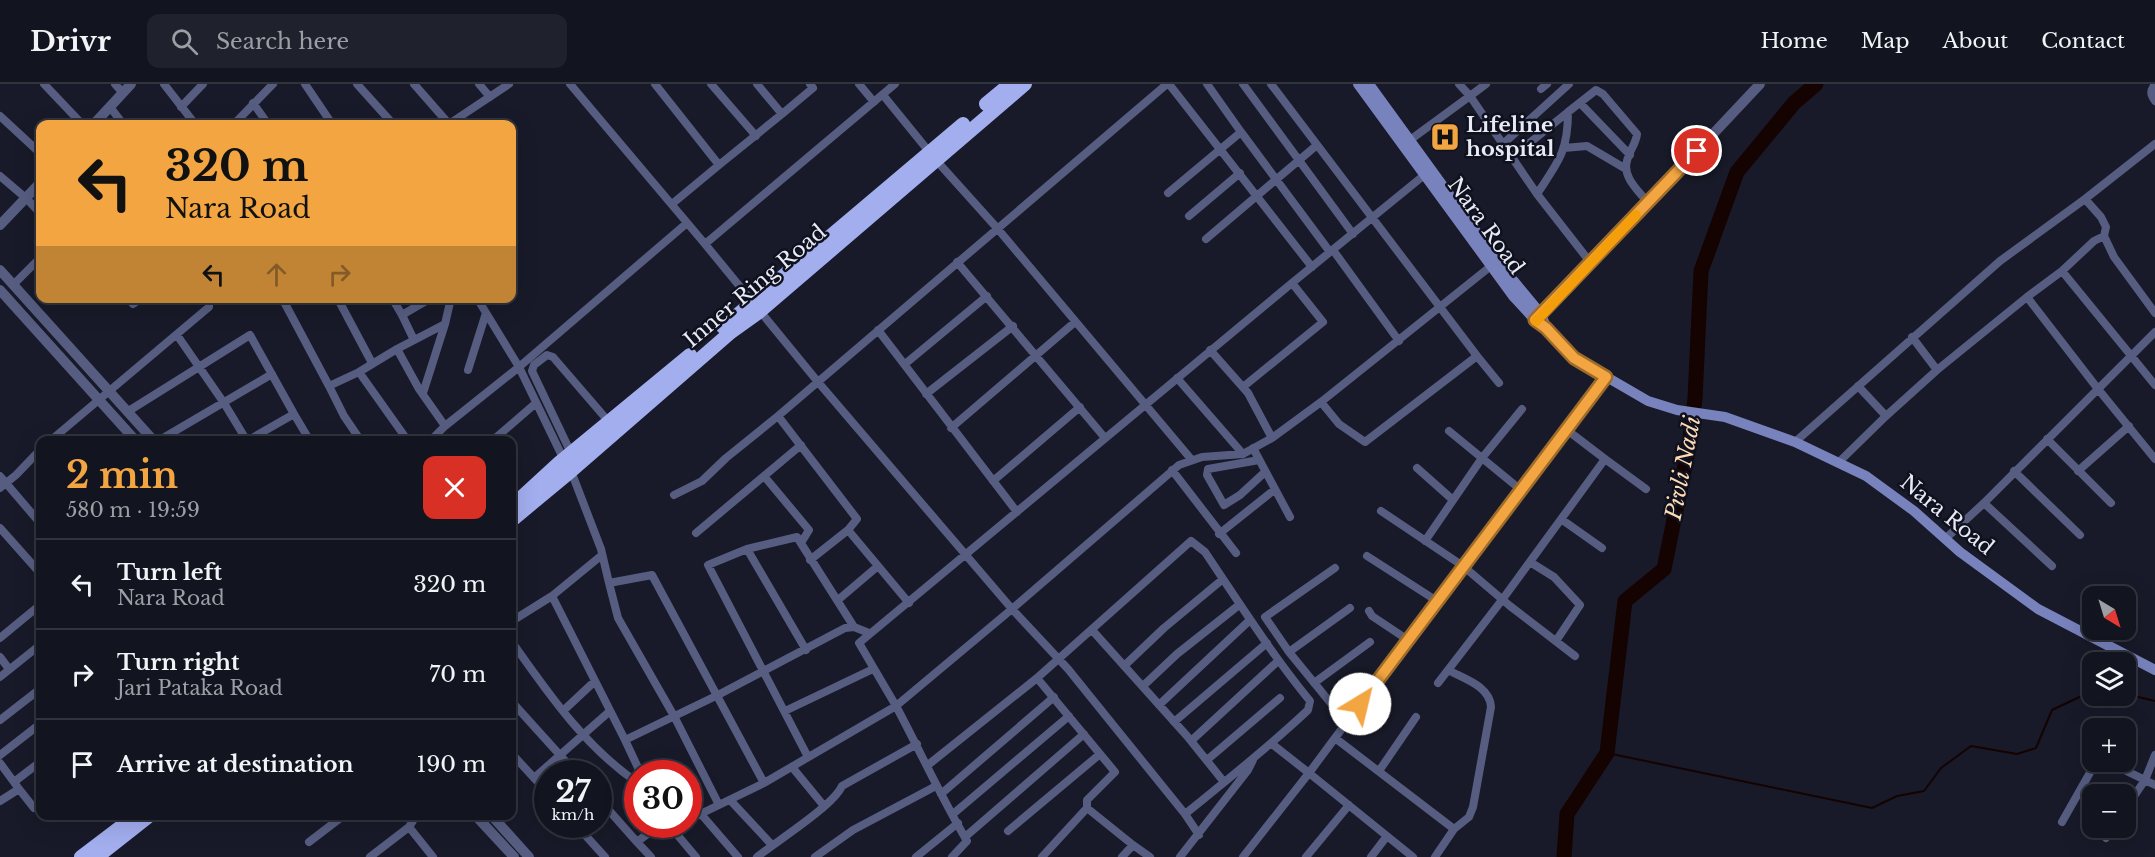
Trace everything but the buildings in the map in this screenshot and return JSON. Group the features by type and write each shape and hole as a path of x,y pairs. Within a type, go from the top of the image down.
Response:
{"highway":[{"name":"Inner Ring Road","path":"516,503 731,332 1010,84"},
{"name":"Inner Ring Road","path":"932,155 1025,84"},
{"name":"Inner Ring Road","path":"516,516 609,422 756,308"},
{"path":"81,857 130,820"},
{"path":"97,857 143,820"}],"main road":[{"name":"Nara Road","path":"1358,84 1500,263 1546,328 1574,358 1648,401 1677,410 1725,417 1795,442 1866,476 2038,609 2155,670"},
{"name":"Nara Road","path":"1368,84 1410,140 1428,172 1491,266 1513,296 1538,317"}],"street":[{"path":"44,84 78,120"},
{"path":"164,84 192,120"},
{"path":"181,107 203,84"},
{"path":"238,120 273,84"},
{"path":"305,84 329,120"},
{"path":"357,84 389,120"},
{"path":"414,84 446,120"},
{"path":"479,84 490,97"},
{"path":"455,120 509,84"},
{"path":"570,84 705,243 818,382 1012,609 1068,669 1185,814 1199,835"},
{"path":"655,84 719,165"},
{"path":"711,84 756,136"},
{"path":"757,84 782,114"},
{"path":"859,84 874,102"},
{"path":"705,243 895,84"},
{"path":"674,495 702,481 726,458 1168,84 1312,267"},
{"path":"1207,84 1399,340"},
{"path":"1243,84 1353,234"},
{"path":"1271,84 1439,308 1499,383"},
{"path":"1460,84 1538,194 1590,262"},
{"path":"1410,140 1486,84"},
{"path":"1503,144 1569,84"},
{"path":"1538,317 1760,84"},
{"path":"2155,84 2151,90 2151,96 2155,101"},
{"path":"672,204 756,136 814,85"},
{"path":"98,120 110,107 123,87"},
{"path":"1512,157 1580,103 1594,87 1635,128 1636,143 1627,161 1627,177 1648,203"},
{"path":"883,95 1144,405 1194,459 1208,469 1259,460"},
{"path":"253,103 265,120"},
{"path":"1580,103 1630,155"},
{"path":"110,107 120,120"},
{"path":"1538,194 1562,156 1568,134 1568,112"},
{"path":"0,116 36,149"},
{"path":"1168,193 1241,132"},
{"path":"1795,442 2000,261 2155,144"},
{"path":"1206,239 1317,145"},
{"path":"1564,148 1587,146 1626,169"},
{"path":"952,857 967,841 936,786 917,744 859,643 1292,282 1428,172"},
{"path":"1189,216 1240,173"},
{"path":"0,176 36,209"},
{"path":"0,225 36,188"},
{"path":"2085,199 2101,217 2106,227 2104,236 2114,257 2155,313"},
{"path":"435,436 687,223"},
{"path":"1838,464 1937,370 2027,297 2062,272 2094,241 2104,236"},
{"path":"14,284 36,262"},
{"path":"957,262 1105,438"},
{"path":"702,814 765,783 896,706 1172,470 1194,459 1243,454 1272,438 1321,402 1491,266"},
{"path":"0,270 151,436"},
{"path":"2062,272 2155,385"},
{"path":"1243,387 1323,322 1292,282"},
{"path":"0,290 131,436"},
{"path":"905,364 987,296"},
{"path":"2027,297 2155,459"},
{"path":"56,436 177,335 209,307 209,303"},
{"path":"285,303 344,416 358,436"},
{"path":"342,303 372,363"},
{"path":"395,303 414,340"},
{"path":"402,315 422,303"},
{"path":"423,393 450,303"},
{"path":"480,303 519,367 568,461"},
{"path":"468,370 486,314"},
{"path":"951,428 1075,322"},
{"path":"329,386 445,324"},
{"path":"926,394 1013,326"},
{"path":"878,330 1017,512"},
{"path":"1945,538 1984,503 2155,332"},
{"path":"177,335 244,436"},
{"path":"128,412 250,335 307,436"},
{"path":"1912,338 1937,370"},
{"path":"397,349 445,426"},
{"path":"1210,350 1243,387 1272,438"},
{"path":"609,422 553,357 546,355 534,365 532,371 602,555 618,618 674,716 719,806"},
{"path":"1321,402 1339,424 1365,442 1477,356"},
{"path":"359,372 404,436"},
{"path":"165,436 272,374"},
{"path":"1243,857 1347,723 1606,377"},
{"path":"1177,378 1243,454"},
{"path":"1858,386 1886,416"},
{"path":"498,436 536,403"},
{"path":"993,481 1080,407"},
{"path":"1425,541 1482,458 1522,409"},
{"path":"256,436 294,414"},
{"path":"778,416 857,519 848,530 810,560"},
{"path":"2078,471 2129,426"},
{"path":"1567,430 1646,489"},
{"path":"1449,431 1521,490"},
{"path":"2047,439 2111,503"},
{"path":"696,532 801,445"},
{"path":"1253,448 1290,517"},
{"path":"3,486 36,454"},
{"path":"1438,683 1503,600 1605,459"},
{"path":"1417,468 1453,500"},
{"path":"1208,469 1207,476 1224,505 1240,495 1265,472"},
{"path":"1172,470 1219,534 1236,553"},
{"path":"2014,471 2080,534"},
{"path":"0,476 3,486 36,519"},
{"path":"764,476 809,530 801,543"},
{"path":"1219,534 1274,490"},
{"path":"1984,503 2052,566"},
{"path":"1381,511 1463,566 1575,656"},
{"path":"1561,519 1602,548"},
{"path":"0,528 36,568"},
{"path":"848,530 909,603"},
{"path":"808,758 708,565 747,549 797,537 854,627"},
{"path":"928,765 1037,678 1191,541 1205,552 1239,605 1268,643 1278,662 1310,701 1310,705 1308,710 1272,744 1255,755 1185,814"},
{"path":"747,549 806,650"},
{"path":"516,618 552,596 602,555"},
{"path":"1367,556 1437,601"},
{"path":"1530,562 1554,577 1580,605 1556,641"},
{"path":"838,600 878,566"},
{"path":"1335,568 1265,617 1264,620 1347,723"},
{"path":"609,582 652,575 765,783"},
{"path":"1124,666 1164,628 1223,579"},
{"path":"552,596 634,760"},
{"path":"1143,686 1201,634 1239,605"},
{"path":"0,638 36,608"},
{"path":"1289,652 1350,608"},
{"path":"1369,611 1372,616 1408,640"},
{"path":"1159,705 1250,620"},
{"path":"625,740 718,695 845,628 854,627 869,633"},
{"path":"1092,630 1191,741 1224,782"},
{"path":"1314,683 1370,642"},
{"path":"1174,722 1268,643"},
{"path":"0,677 36,648"},
{"path":"516,648 554,701 615,767 624,773"},
{"path":"0,657 9,669"},
{"path":"1191,741 1278,662"},
{"path":"785,711 873,669"},
{"path":"1435,857 1454,829 1469,817 1473,807 1491,707 1490,698 1485,691 1448,670"},
{"path":"1037,678 1116,772 1088,800 1087,808 1042,857"},
{"path":"563,711 595,681"},
{"path":"0,720 36,692"},
{"path":"941,794 1054,698"},
{"path":"1207,760 1280,698"},
{"path":"516,706 564,760"},
{"path":"555,760 610,711"},
{"path":"953,814 1069,716"},
{"path":"1379,771 1416,717"},
{"path":"0,755 36,727"},
{"path":"965,837 1084,734"},
{"path":"1335,738 1454,829"},
{"path":"757,857 824,806 839,793 842,786 917,744"},
{"path":"1272,744 1413,857"},
{"path":"1008,831 1100,754"},
{"path":"1180,857 1248,770 1255,755"},
{"path":"2136,793 2145,780 2155,756"},
{"path":"516,758 534,778"},
{"path":"0,763 34,808 36,806"},
{"path":"0,801 36,766"},
{"path":"792,767 824,806"},
{"path":"2062,822 2091,772"},
{"path":"2129,772 2155,785"},
{"path":"815,857 853,830 936,786"},
{"path":"731,801 772,845"},
{"path":"1306,857 1349,805"},
{"path":"1087,808 1150,857"},
{"path":"612,814 651,857"},
{"path":"702,815 738,857"},
{"path":"309,842 338,820"},
{"path":"370,857 409,827 413,820"},
{"path":"480,820 514,857"},
{"path":"496,820 530,857"},
{"path":"916,857 958,823"},
{"path":"409,827 433,857"},
{"path":"1371,857 1387,836"},
{"path":"588,838 605,857"},
{"path":"637,842 642,838"},
{"path":"680,838 696,857"},
{"path":"1122,857 1133,845"}],"waterway":[{"name":"Pivli Nadi","path":"1564,857 1567,814 1607,753 1625,601 1664,569 1689,446 1695,399 1701,271 1737,172 1794,103 1816,84"},
{"path":"1607,753 1872,808 1897,796 1924,791 1941,768 1971,746 2017,754 2036,748 2052,710 2082,696"},
{"path":"2136,696 2155,701"}],"slow traffic":[{"path":"1536,321 1636,215"}],"place":[{"name":"Lifeline hospital","path":"1445,137"}],"route":[{"path":"1360,704 1606,377 1574,358 1546,328 1535,320 1697,151"}]}
